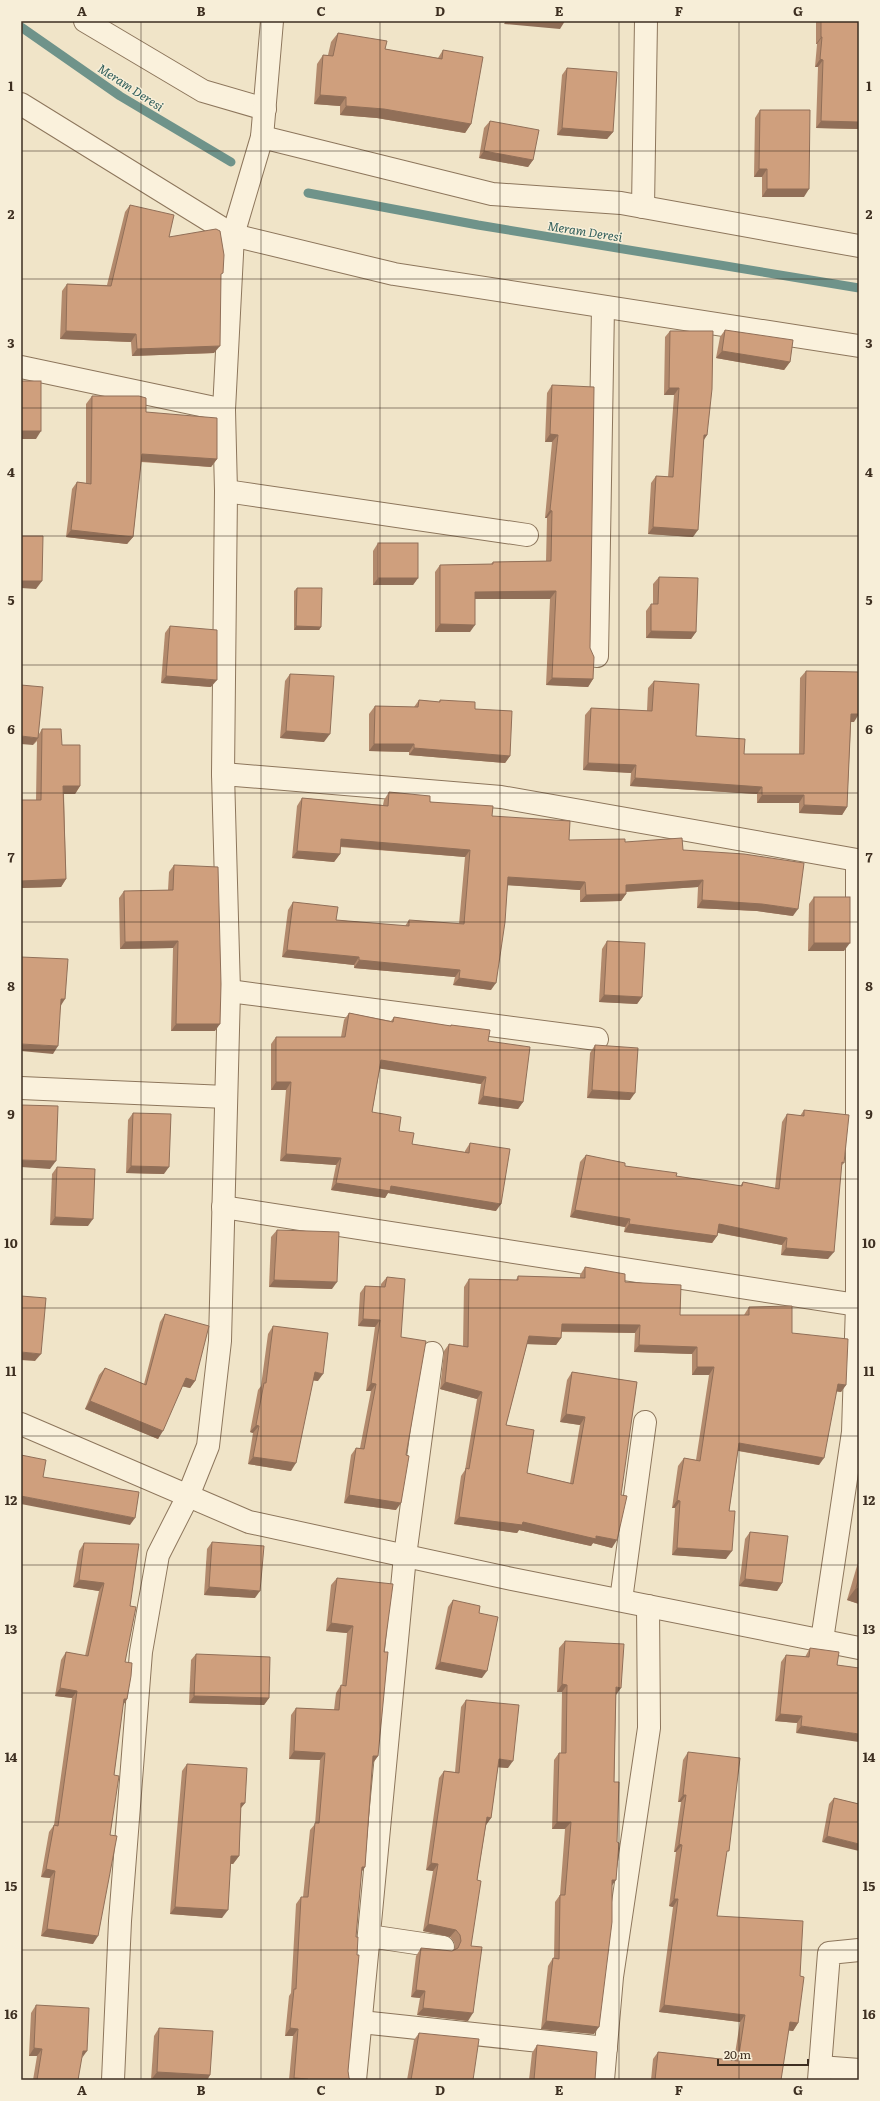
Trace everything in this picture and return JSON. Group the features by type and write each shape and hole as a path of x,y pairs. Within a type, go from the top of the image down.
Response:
{"street":[{"path":"85,21 203,91 265,109"},
{"path":"113,2080 120,1921 141,1652 158,1555 188,1496 208,1446 220,1341 229,990 223,774 226,491 224,410 234,235 262,137 272,21"},
{"path":"643,207 646,21"},
{"path":"21,104 234,235 394,274 859,346"},
{"path":"262,137 492,194 643,207 859,246"},
{"path":"598,656 603,307"},
{"path":"21,367 224,410"},
{"path":"226,491 527,535"},
{"path":"223,774 501,797 857,860 857,1305 853,1432 822,1640"},
{"path":"229,990 597,1039"},
{"path":"21,1088 226,1097"},
{"path":"223,1207 857,1305"},
{"path":"355,2080 405,1556 432,1352"},
{"path":"620,1600 645,1422"},
{"path":"21,1424 249,1522 405,1556 859,1648"},
{"path":"603,2080 612,1977 649,1728 648,1606"},
{"path":"369,1936 443,1947"},
{"path":"859,1950 829,1953 819,2074 859,2070"},
{"path":"361,2022 606,2048"}],"building":[{"path":"821,21 859,21 859,122 821,121 823,60 820,59 822,37"},
{"path":"338,33 387,41 385,49 442,59 443,50 483,57 471,124 384,109 346,106 346,97 320,95 323,55 333,56"},
{"path":"567,68 617,72 613,132 562,128"},
{"path":"760,110 810,110 809,189 767,189 767,169 759,169"},
{"path":"490,121 539,130 533,160 484,151"},
{"path":"130,205 174,215 169,237 216,229 220,231 224,255 223,273 221,274 220,346 137,349 136,334 66,331 67,284 111,286"},
{"path":"725,330 793,340 790,362 722,351"},
{"path":"670,331 713,331 712,389 707,435 704,435 698,530 653,527 656,476 673,477 679,388 669,388"},
{"path":"21,381 41,381 41,431 21,431"},
{"path":"552,385 594,387 590,648 594,657 593,679 552,678 556,591 475,592 475,625 440,624 440,565 551,561 552,511 550,510 558,435 550,434"},
{"path":"92,396 139,396 146,398 146,412 217,418 217,459 142,454 133,537 71,530 77,482 91,484"},
{"path":"21,536 43,536 42,581 21,581"},
{"path":"378,543 418,543 418,578 378,578"},
{"path":"659,577 698,578 696,632 651,631 651,604 658,604"},
{"path":"297,588 322,588 321,627 296,626"},
{"path":"170,626 217,630 217,680 166,676"},
{"path":"806,671 859,672 859,714 851,714 847,807 804,805 804,795 762,795 762,787 635,778 636,765 588,763 591,708 652,711 654,681 699,684 696,736 745,739 744,754 804,754"},
{"path":"290,674 334,676 330,734 286,731"},
{"path":"21,685 43,687 38,738 21,736"},
{"path":"419,700 440,702 440,700 475,702 475,709 512,711 510,756 414,748 414,744 374,744 375,706 418,707"},
{"path":"42,729 61,729 62,745 80,745 80,786 63,786 66,879 21,881 21,800 41,800"},
{"path":"389,792 430,796 430,802 493,806 492,816 570,821 569,840 625,839 625,842 682,838 683,850 744,854 804,863 798,909 762,904 702,900 703,880 626,885 626,894 586,895 585,882 508,877 505,922 496,983 459,978 460,970 359,960 359,957 287,950 293,902 338,907 336,920 409,926 409,920 464,924 470,850 341,839 340,854 297,851 302,798 388,806"},
{"path":"174,865 218,867 221,984 220,1024 176,1024 178,941 125,942 124,891 173,890"},
{"path":"814,897 850,897 850,943 814,943"},
{"path":"607,941 645,943 642,997 604,995"},
{"path":"21,957 68,959 65,999 61,999 58,1046 21,1044"},
{"path":"349,1013 393,1022 394,1017 451,1026 490,1030 488,1041 530,1047 523,1102 483,1096 486,1077 381,1060 372,1112 401,1117 399,1131 414,1133 412,1144 469,1153 470,1143 510,1149 501,1204 391,1186 390,1191 336,1183 341,1158 286,1154 291,1082 276,1082 276,1037 345,1037"},
{"path":"595,1045 638,1048 635,1093 592,1090"},
{"path":"21,1105 58,1106 56,1161 21,1160"},
{"path":"804,1110 849,1115 844,1163 842,1162 834,1252 786,1248 787,1238 719,1224 717,1236 629,1224 630,1219 575,1210 586,1155 625,1163 625,1166 677,1173 676,1176 742,1186 743,1182 779,1189 787,1114 804,1116"},
{"path":"133,1113 171,1114 169,1167 131,1166"},
{"path":"57,1167 95,1169 93,1219 55,1217"},
{"path":"277,1230 339,1232 337,1282 274,1280"},
{"path":"585,1267 625,1274 625,1282 681,1285 680,1315 749,1315 749,1307 792,1306 792,1333 848,1339 846,1385 838,1384 824,1458 739,1443 729,1511 735,1511 732,1551 677,1548 680,1501 677,1500 684,1458 700,1461 714,1367 697,1367 697,1347 639,1345 640,1325 562,1324 561,1338 529,1336 506,1425 534,1430 527,1473 573,1484 585,1417 566,1414 572,1372 637,1382 621,1495 627,1496 617,1540 596,1536 596,1539 523,1522 522,1525 459,1517 466,1468 469,1469 482,1392 445,1382 449,1344 468,1347 469,1279 518,1280 518,1276 585,1278"},
{"path":"387,1277 405,1279 401,1337 426,1341 406,1455 409,1456 401,1503 349,1495 356,1448 364,1449 376,1384 371,1383 380,1320 363,1319 365,1286 385,1287"},
{"path":"21,1296 46,1298 41,1354 21,1352"},
{"path":"165,1314 209,1326 195,1381 186,1378 163,1431 90,1401 105,1368 146,1385"},
{"path":"273,1326 328,1333 323,1374 315,1372 296,1463 253,1457 259,1426 256,1425 264,1383 266,1383"},
{"path":"21,1455 46,1460 43,1477 139,1492 135,1518 21,1496"},
{"path":"750,1532 788,1536 782,1583 745,1579"},
{"path":"212,1542 264,1546 260,1591 209,1587"},
{"path":"84,1543 139,1544 130,1606 136,1607 125,1662 132,1663 131,1676 127,1699 124,1699 114,1775 119,1776 110,1835 117,1836 98,1936 47,1929 55,1871 46,1869 54,1825 58,1826 77,1691 60,1688 66,1652 88,1656 104,1583 79,1580"},
{"path":"859,1577 859,1589 856,1588"},
{"path":"337,1578 393,1584 384,1652 388,1652 378,1756 373,1756 365,1867 362,1867 356,1937 358,1937 357,1955 359,1955 348,2071 349,2078 351,2080 308,2080 294,2078 298,2029 290,2028 294,1989 296,1989 301,1897 308,1897 315,1823 319,1823 325,1753 294,1751 296,1708 339,1710 341,1685 346,1686 353,1626 331,1623"},
{"path":"453,1600 480,1606 479,1613 498,1617 487,1671 440,1662"},
{"path":"565,1641 624,1644 621,1688 616,1687 614,1782 619,1782 617,1842 619,1843 616,1880 612,1880 612,1922 599,2027 546,2021 553,1958 559,1959 560,1895 565,1895 571,1822 557,1822 559,1753 566,1753 567,1685 562,1684"},
{"path":"810,1648 839,1652 837,1665 859,1668 859,1734 801,1726 802,1716 780,1714 786,1655 809,1657"},
{"path":"196,1654 270,1657 269,1698 194,1696"},
{"path":"466,1700 519,1705 513,1761 499,1759 491,1818 487,1817 477,1880 481,1881 471,1946 482,1947 473,2013 423,2008 425,1991 416,1990 421,1948 452,1951 458,1948 461,1941 460,1935 456,1930 428,1924 438,1864 431,1863 444,1771 459,1773"},
{"path":"688,1752 740,1758 729,1851 727,1851 717,1916 803,1921 800,1976 804,1977 798,2023 790,2022 781,2080 655,2080 658,2052 738,2061 745,2015 664,2005 678,1899 674,1899 682,1845 679,1844 686,1795 683,1795"},
{"path":"187,1764 247,1768 245,1803 241,1803 239,1856 231,1856 228,1910 175,1907"},
{"path":"834,1798 859,1804 859,1844 827,1836"},
{"path":"36,2005 89,2008 87,2051 83,2051 78,2080 37,2080 42,2049 34,2048"},
{"path":"159,2028 213,2031 210,2075 157,2072"},
{"path":"419,2033 479,2039 473,2080 411,2080"},
{"path":"537,2045 597,2052 595,2080 534,2080"}],"waterway":[{"name":"Meram Deresi","path":"21,27 120,96 231,162"},
{"name":"Meram Deresi","path":"308,193 478,225 859,288"}]}
